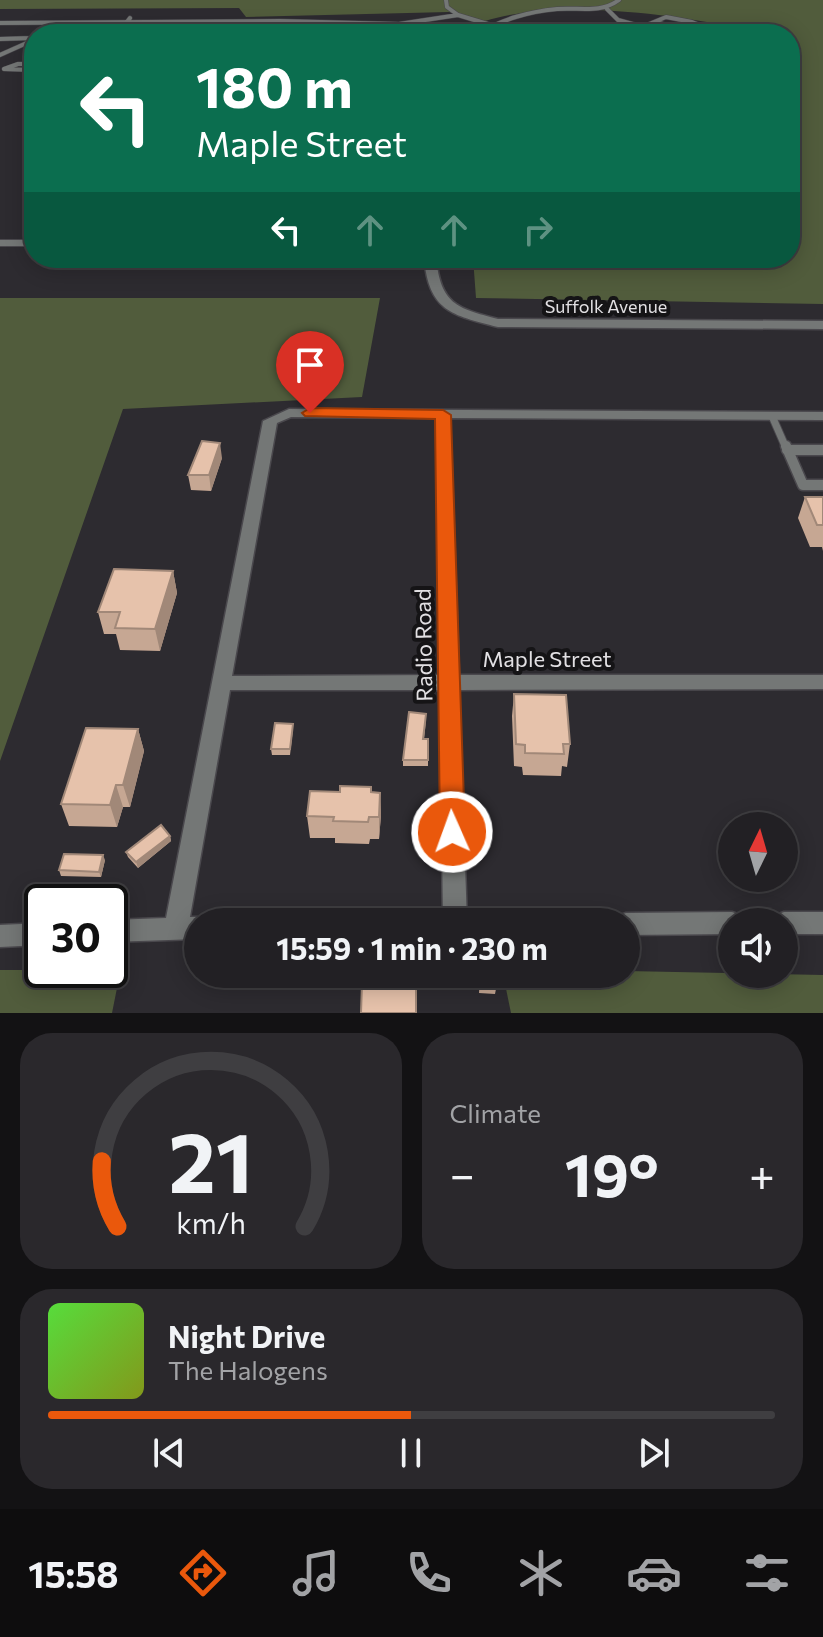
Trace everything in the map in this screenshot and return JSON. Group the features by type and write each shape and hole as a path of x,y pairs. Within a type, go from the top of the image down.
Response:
{"street":[{"name":"Suffolk Avenue","path":"430,268 431,281 440,303 458,313 498,323 823,325"},
{"path":"190,908 223,683 270,421 289,413 823,416"},
{"name":"Radio Road","path":"443,415 455,908"},
{"name":"Maple Street","path":"223,683 823,682"},
{"path":"640,924 718,923"},
{"path":"798,923 823,923"},
{"path":"128,930 184,928"},
{"path":"0,936 24,935"}],"lane":[{"path":"446,0 449,9 458,15 488,24"},
{"path":"494,24 540,11 607,9 619,0"},
{"path":"429,20 449,9"},
{"path":"607,9 618,20 632,24"},
{"path":"26,23 399,24 458,15"},
{"path":"650,24 666,17 694,24"},
{"path":"0,23 234,21 339,24"},
{"path":"655,22 662,24"},
{"path":"0,39 24,37"},
{"path":"0,55 24,43"},
{"path":"0,46 20,46"},
{"path":"24,65 4,69 24,68"},
{"path":"0,243 24,243"},
{"path":"772,416 803,485 823,485"},
{"path":"787,450 823,450"}],"green space":[{"path":"0,0 823,0 823,304 476,298 474,268 800,268 800,24 716,24 607,10 542,11 485,21 449,12 246,17 239,8 0,9"},
{"path":"0,298 380,298 362,397 123,409 0,761"},
{"path":"0,970 24,970 24,988 117,988 112,1013 0,1013"},
{"path":"640,971 718,973 718,988 798,988 798,974 823,975 823,1013 511,1013 506,988 640,988"}],"building":[{"path":"202,441 220,443 209,475 188,475"},
{"path":"805,497 823,497 823,525 817,525"},
{"path":"114,569 173,571 155,629 115,628 120,612 98,612"},
{"path":"514,694 566,695 570,744 563,744 564,754 525,753 525,745 516,744"},
{"path":"409,712 426,714 423,739 428,739 428,760 403,760"},
{"path":"275,723 293,724 290,749 271,749"},
{"path":"86,728 138,729 123,785 116,785 110,805 61,804"},
{"path":"340,786 371,787 371,792 380,793 379,817 369,817 368,822 333,821 334,817 307,816 310,791 340,792"},
{"path":"161,825 170,836 136,862 126,852"},
{"path":"64,854 103,855 99,872 59,870"},
{"path":"362,988 416,988 416,1013 361,1013"}],"route":[{"path":"310,413 443,415 452,832"}]}
